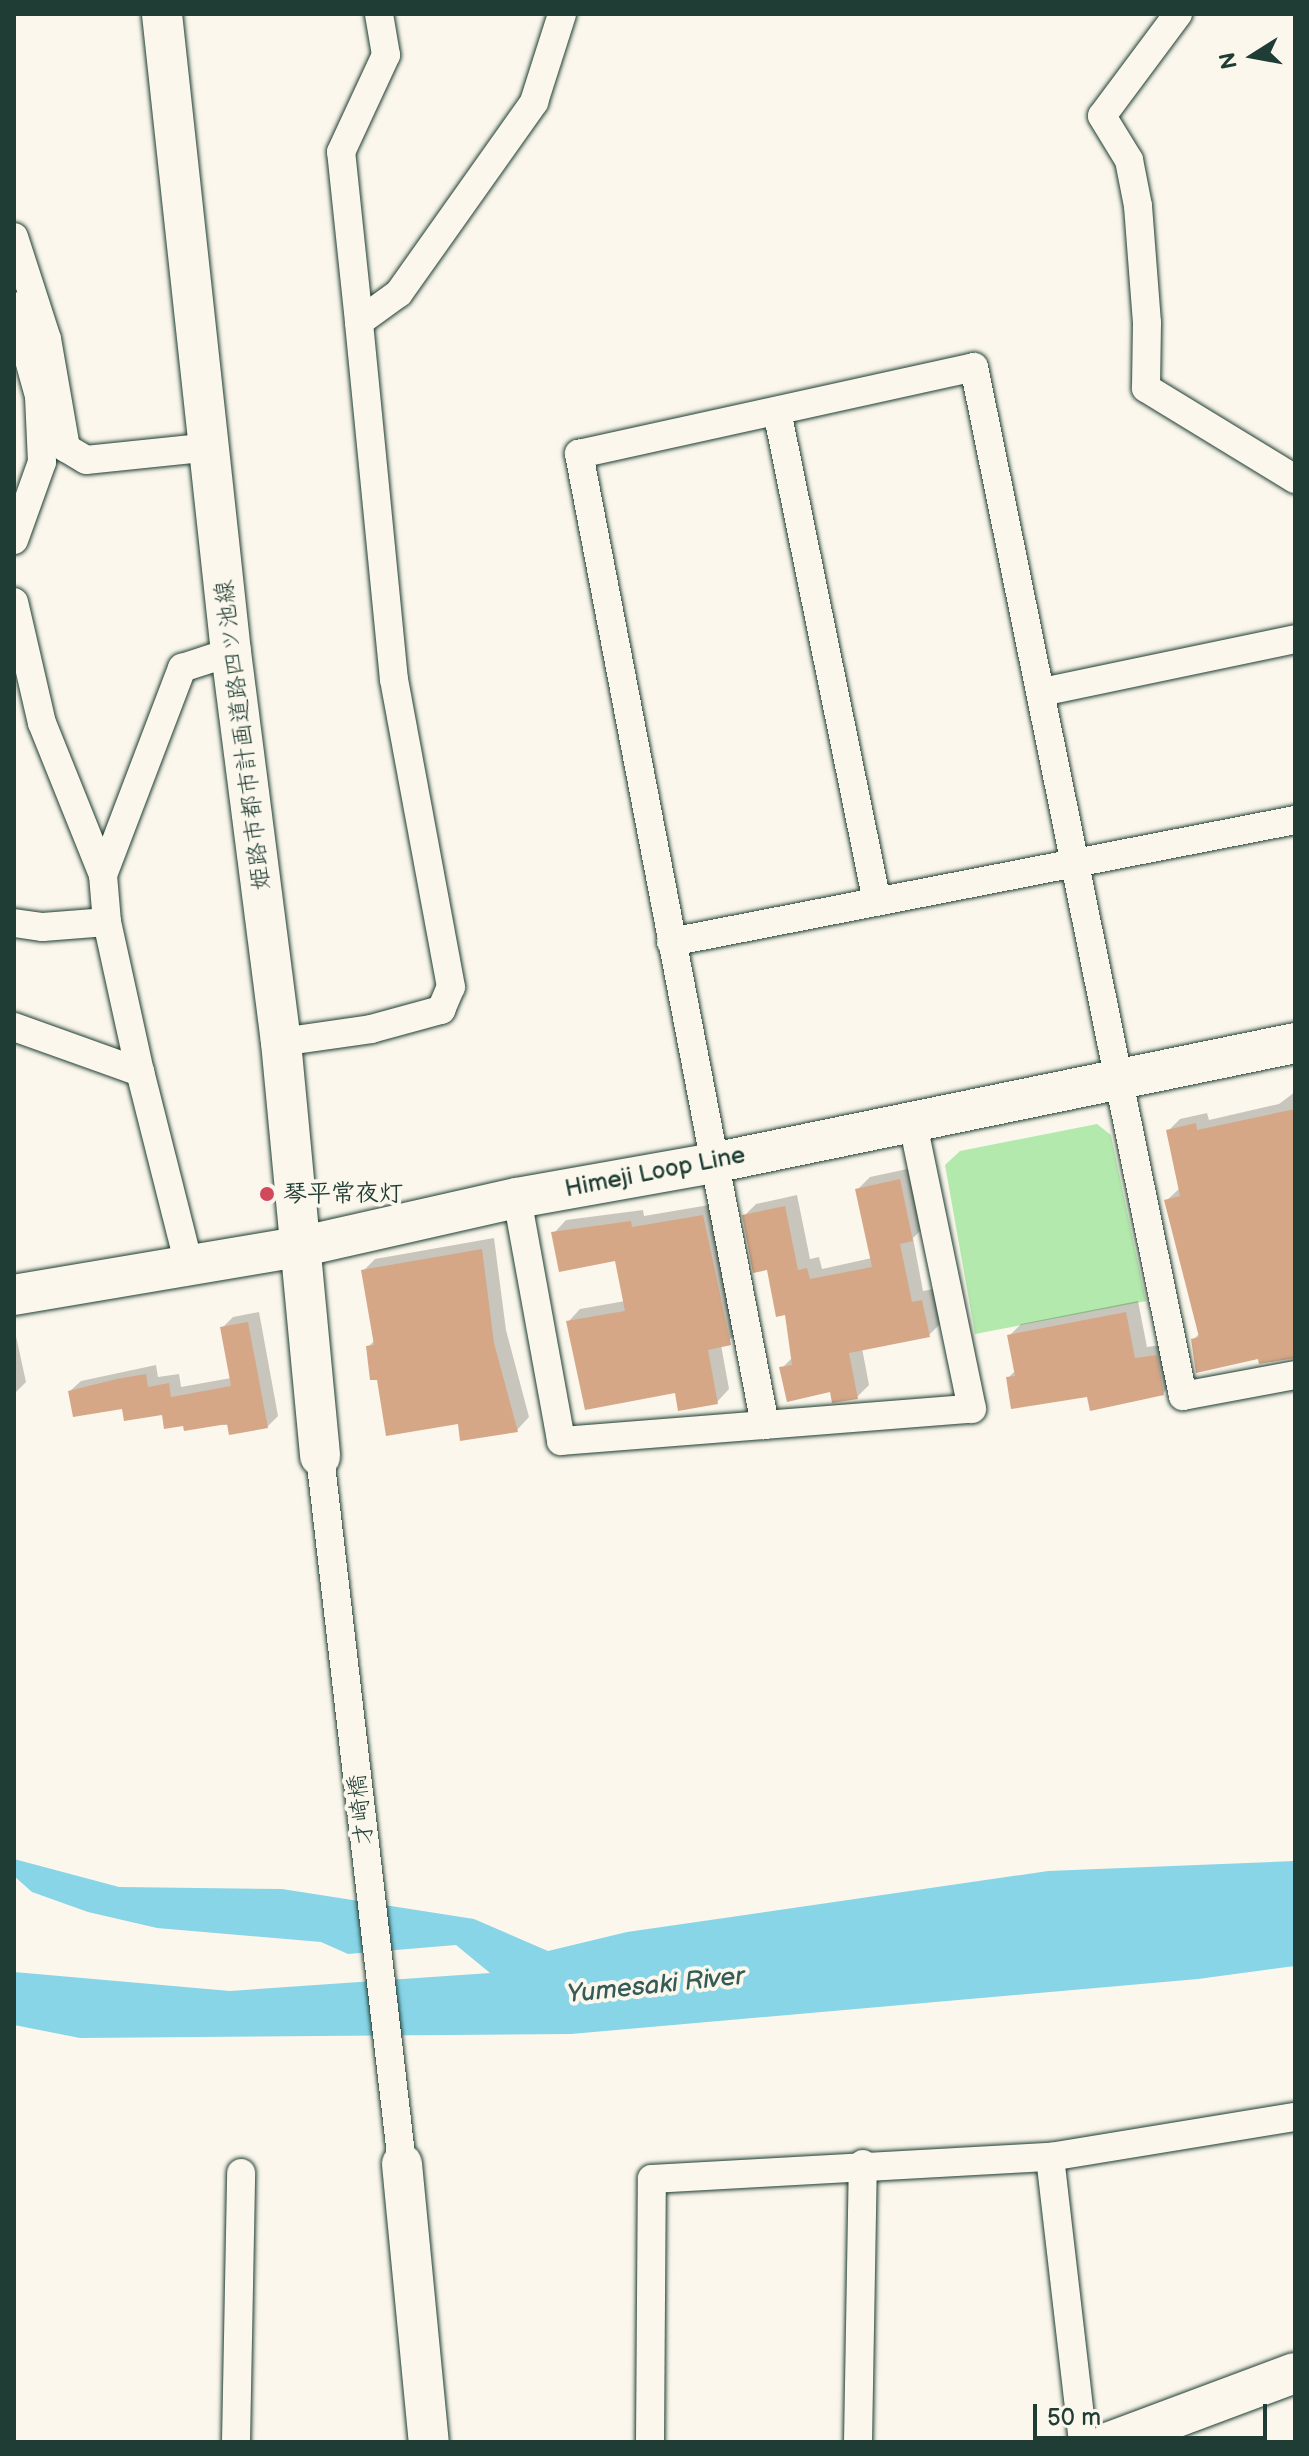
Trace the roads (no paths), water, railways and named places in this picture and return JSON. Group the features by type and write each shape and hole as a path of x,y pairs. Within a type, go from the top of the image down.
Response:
{"street":[{"name":"姫路市都市計画道路四ツ池線","path":"162,14 231,652 281,1042 320,1456"},
{"path":"281,1042 371,1029 441,1010 451,987 394,680 341,152 386,55 379,14"},
{"path":"359,322 399,293 534,102 562,14"},
{"path":"1178,14 1102,116 1129,160 1138,206 1147,323 1146,388 1295,479"},
{"path":"14,237 47,339 66,448 86,460 211,447"},
{"path":"14,306 39,396 42,462 14,540"},
{"path":"765,1425 579,454 974,367 1183,1396 1295,1375"},
{"path":"777,411 877,902"},
{"path":"14,602 42,723 103,875 107,922 140,1072 189,1265"},
{"path":"1042,692 1295,639"},
{"path":"103,875 182,668 231,652"},
{"path":"671,942 1295,820"},
{"path":"14,923 43,927 107,922"},
{"path":"14,1027 140,1072"},
{"name":"Himeji Loop Line","path":"14,1295 299,1247 517,1198 713,1163 912,1119 1295,1043"},
{"path":"517,1198 561,1441 972,1409 912,1119"},
{"name":"才崎橋","path":"320,1456 402,2164"},
{"path":"650,2442 652,2179 863,2164 1050,2157 1295,2117"},
{"path":"1050,2157 1107,2441 1295,2373"},
{"path":"402,2164 429,2442"},
{"path":"858,2442 863,2164"},
{"path":"236,2442 241,2173"}],"water":[{"name":"Yumesaki River","path":"14,1859 119,1887 282,1889 474,1919 548,1951 627,1932 1048,1871 1295,1861 1295,1966 1198,1979 571,2034 80,2038 14,2025 14,1972 230,1991 490,1973 456,1945 348,1954 321,1942 157,1928 88,1912 32,1892 14,1876"}],"place":[{"name":"琴平常夜灯","path":"267,1194"}]}
